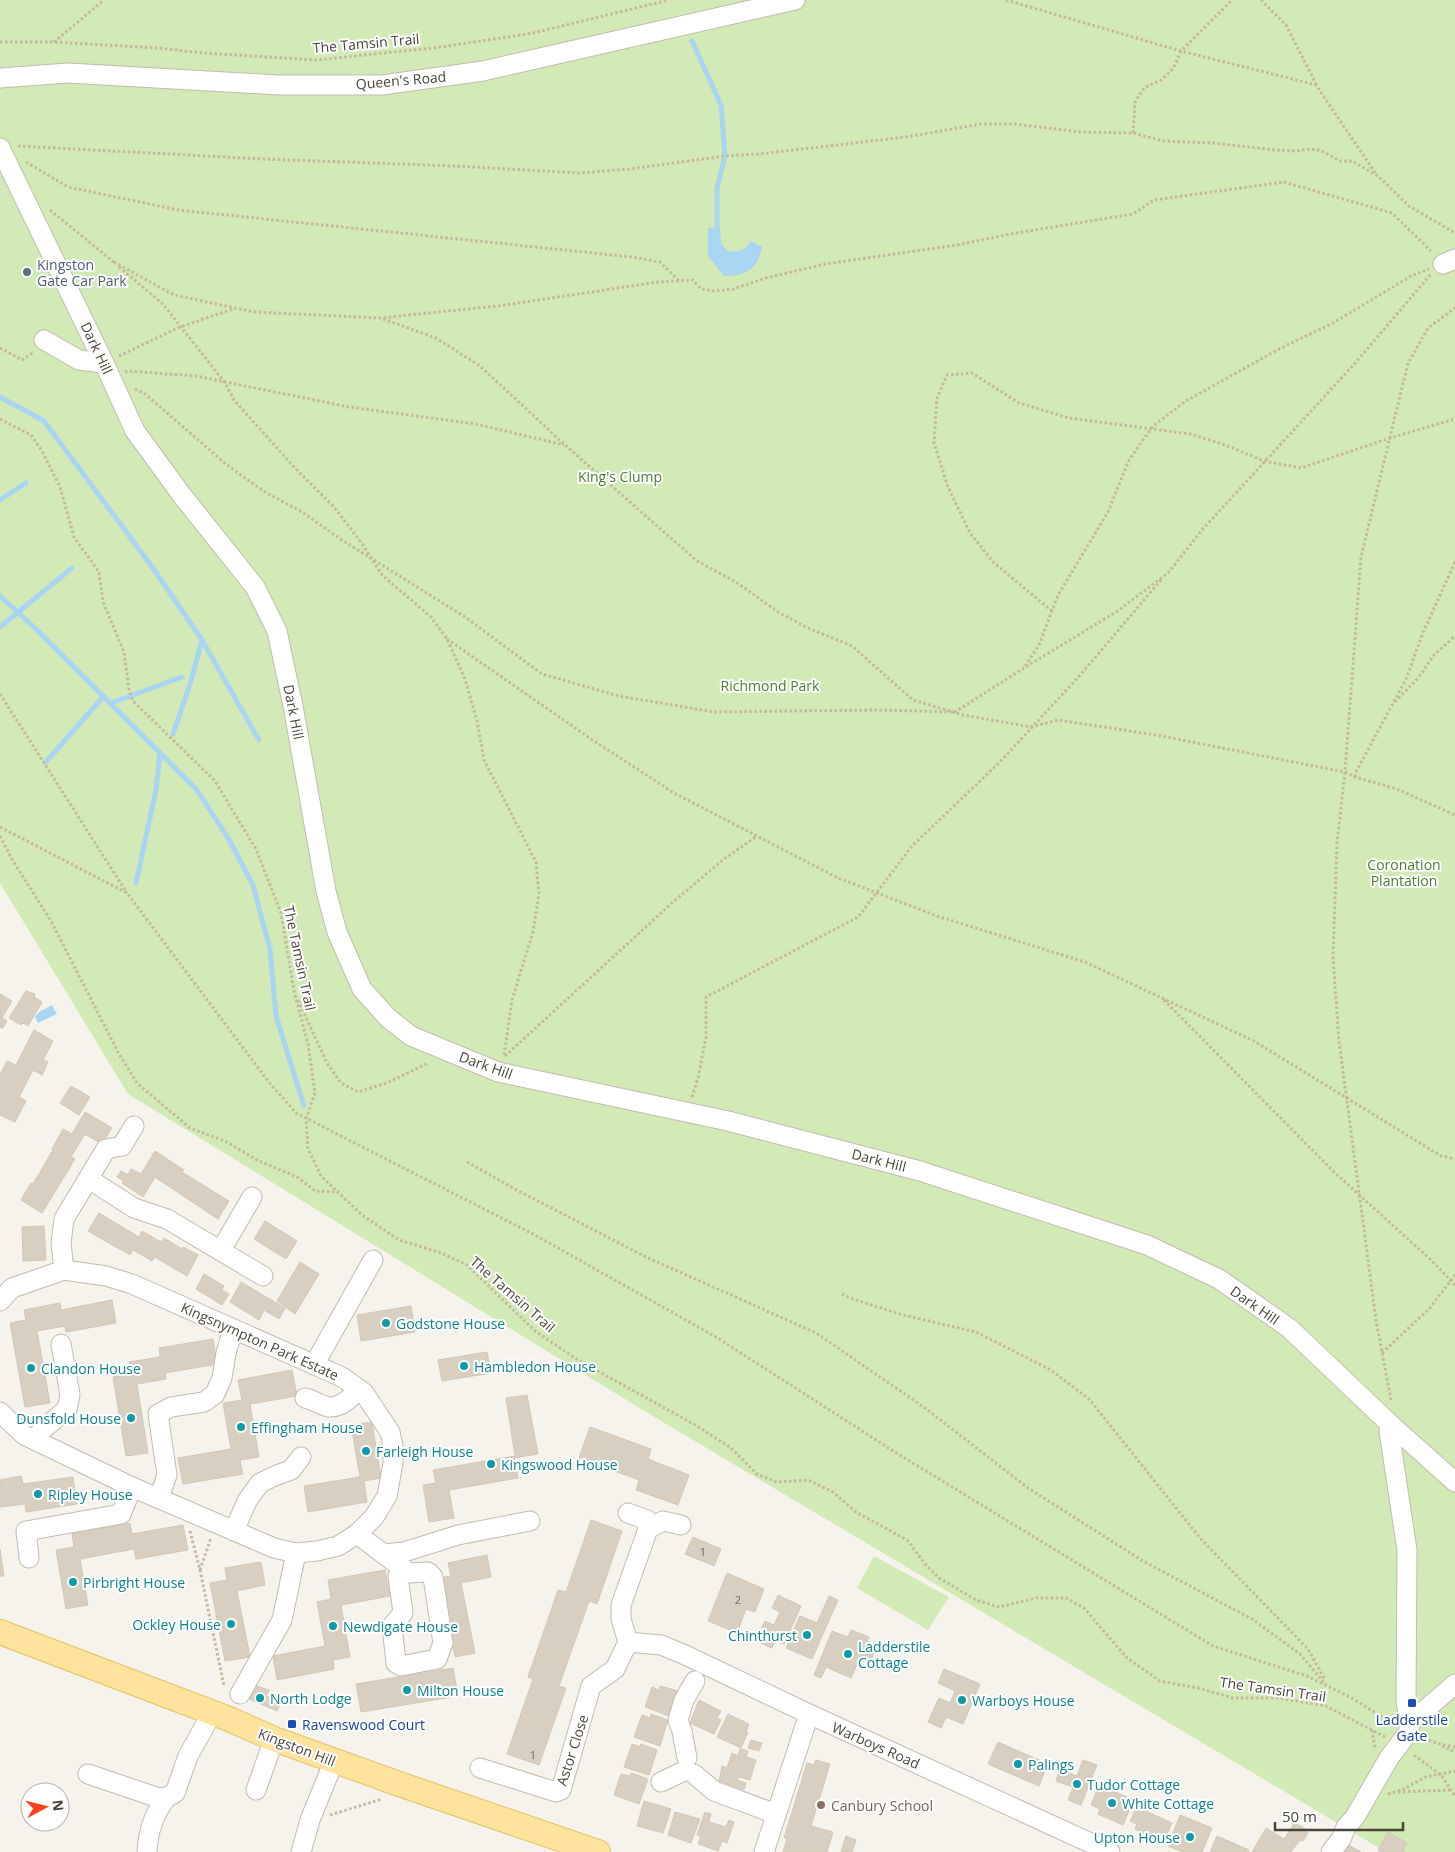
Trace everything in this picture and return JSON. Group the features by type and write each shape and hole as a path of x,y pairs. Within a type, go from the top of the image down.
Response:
{"main road":[{"name":"Kingston Hill","path":"0,1632 212,1713 274,1739 598,1852"}],"street":[{"name":"Queen's Road","path":"0,78 68,73 278,85 382,85 483,72 795,0"},
{"name":"Dark Hill","path":"4,147 135,431 181,494 255,587 277,631 293,706 326,891 337,932 362,989 388,1018 411,1036 498,1072 728,1121 920,1171 1147,1245 1219,1279 1289,1328 1393,1427 1455,1482"},
{"path":"44,340 79,360 108,371"},
{"path":"64,1270 61,1243 64,1219 106,1149 122,1146 134,1126"},
{"path":"89,1179 134,1208 167,1219 263,1276"},
{"path":"221,1250 252,1197"},
{"path":"314,1365 372,1260"},
{"name":"Kingsnympton Park Estate","path":"0,1301 12,1288 64,1270 106,1276 132,1284 342,1377 364,1393 390,1432 393,1446 393,1463 387,1496 374,1517 357,1534 338,1546 296,1553 274,1548 132,1487 24,1435 0,1412"},
{"path":"159,1498 168,1475 158,1414 171,1408 204,1402 215,1394 222,1378 226,1353 233,1329"},
{"path":"37,1441 41,1431 68,1409 70,1395 61,1344"},
{"path":"305,1398 315,1400 327,1407 351,1399 359,1390"},
{"path":"1393,1427 1389,1431 1407,1550 1406,1734"},
{"path":"234,1531 247,1501 260,1483 291,1470 301,1457"},
{"path":"29,1558 26,1531 121,1514 132,1487"},
{"path":"628,1513 647,1520 648,1529 621,1606 621,1620 634,1642"},
{"path":"648,1529 663,1520 681,1525"},
{"path":"384,1554 404,1552 458,1535 530,1521"},
{"path":"357,1534 409,1573 428,1572 433,1577 442,1643 437,1659 401,1666 396,1663 392,1626 403,1612 398,1576 402,1568"},
{"path":"232,1691 282,1620 296,1553"},
{"name":"Warboys Road","path":"634,1642 661,1645 683,1654 808,1714 1110,1852"},
{"name":"Astor Close","path":"480,1768 556,1792 561,1790 591,1686 615,1669 634,1642"},
{"path":"695,1681 684,1700 678,1720 682,1731 688,1768 714,1791 776,1814"},
{"path":"1331,1852 1406,1734 1455,1684"},
{"path":"88,1774 159,1798 167,1797 175,1793 188,1756 212,1713"},
{"path":"764,1852 808,1714"},
{"path":"256,1790 274,1739"},
{"path":"301,1852 310,1820 334,1761"},
{"path":"661,1782 688,1768"},
{"path":"147,1852 152,1821 167,1797"}],"path":[{"path":"53,42 104,0"},
{"name":"The Tamsin Trail","path":"0,42 53,42 316,60 434,48 534,33 669,0"},
{"path":"1006,0 1181,51 1316,84"},
{"path":"1133,132 1135,102 1144,88 1161,80 1173,69 1181,51 1232,0"},
{"path":"1262,0 1286,24 1316,84 1378,176 1409,206 1455,233"},
{"path":"4,147 579,173 630,169 725,156 768,153 906,137 981,124 1015,124 1080,132 1133,132 1163,141 1213,142 1296,151 1310,148 1320,150 1340,161 1352,161 1378,176"},
{"path":"26,161 68,187 178,210 632,257 660,262 679,281"},
{"path":"114,262 174,295 254,312 380,318 498,306 658,282 693,280 701,289 714,291 733,289 766,278 825,264 957,245 1024,231 1133,214 1154,200 1284,182 1392,213 1449,262"},
{"path":"50,210 163,304 225,383 234,400 334,507 382,574 432,618 447,639 465,679 477,720 484,760 536,862 539,894 533,932 512,1000 504,1057"},
{"path":"1024,668 1038,645 1058,595 1108,512 1129,460 1150,429 1186,401 1279,349 1333,324 1411,276 1449,262"},
{"path":"690,1103 698,1078 706,1037 706,997 858,916 912,846 1000,762 1032,728 1082,673 1164,575 1264,461 1357,361 1426,279 1449,262"},
{"path":"108,371 180,327 235,308"},
{"path":"1393,1427 1376,1320 1339,1041 1333,957 1337,843 1345,772 1361,557 1408,364 1428,328 1455,308"},
{"path":"380,318 436,338 480,366 565,445 696,561 736,582 786,616 808,628 852,646 913,700 956,712 1032,728 1058,720 1156,735 1345,772 1355,777 1397,789 1455,815"},
{"path":"0,348 22,360 36,350 44,340"},
{"path":"108,371 196,376 349,407 476,424 565,445"},
{"path":"108,371 144,393 227,465 265,492 302,512 342,540 465,617 542,674 619,696 714,712 879,710 956,712 1116,612 1164,575"},
{"path":"1052,611 993,562 970,532 948,487 934,443 937,398 946,375 972,373 1019,403 1069,418 1190,434 1228,446 1264,461 1301,468 1390,438 1455,419"},
{"name":"The Tamsin Trail","path":"0,419 31,435 42,451 60,488 74,537 99,572 103,602 124,652 129,689 133,701 215,781 256,849 280,913 294,991 308,1044 315,1093 306,1119 308,1149 321,1176 362,1215 399,1240 441,1253 466,1266 535,1331 578,1360 697,1426 730,1448 757,1474 776,1482 808,1480 833,1492 856,1512 907,1540 925,1564 939,1578 976,1600 999,1606 1036,1598 1066,1598 1084,1608 1127,1658 1160,1681 1198,1688 1233,1698 1279,1698 1326,1706 1406,1734 1442,1774 1455,1796"},
{"path":"1355,777 1407,676 1422,635 1455,562"},
{"path":"1391,706 1419,677 1434,655 1455,636"},
{"path":"447,639 591,739 674,793 838,878 937,916 1085,962 1254,1042 1441,1156 1455,1159"},
{"path":"0,694 127,893 268,1081 296,1113 535,1235 716,1337 898,1454 1213,1646 1307,1676 1350,1697 1406,1734 1455,1747"},
{"path":"0,827 127,893"},
{"path":"0,836 13,861 51,921 136,1083 190,1128 225,1141 257,1160 297,1177 315,1191 338,1192"},
{"path":"504,1057 672,903 724,859 757,836"},
{"path":"294,991 326,1063 340,1083 358,1092 389,1082 450,1052"},
{"path":"1162,998 1247,1086 1455,1285"},
{"path":"495,1054 514,1059"},
{"path":"466,1162 646,1257 816,1333 925,1408 1028,1488 1143,1561 1252,1619 1300,1654 1328,1687"},
{"path":"1382,1353 1429,1309 1455,1275"},
{"path":"842,1294 903,1315 976,1332 1052,1370 1089,1398 1200,1538 1308,1649 1328,1687"},
{"path":"184,1509 232,1691"},
{"path":"200,1570 216,1523"},
{"path":"1440,1744 1455,1752"},
{"path":"1364,1801 1402,1790 1425,1777 1455,1771"},
{"path":"310,1820 394,1796 402,1785"},
{"path":"1392,1793 1451,1790"}],"green space":[{"name":"Richmond Park","path":"0,0 1455,0 1455,1852 1386,1852 656,1418 128,1094 0,883"},
{"path":"874,1556 949,1597 928,1630 857,1588"}],"water":[{"path":"720,227 721,244 729,252 744,249 750,242 762,247 757,261 750,270 739,275 724,276 708,256 708,228"},
{"path":"52,1005 57,1014 38,1023 35,1017 39,1012"}],"building":[{"path":"26,991 35,994 34,997 42,1002 28,1026 23,1023 21,1025 9,1018"},
{"path":"0,994 12,1001 2,1018 7,1021 3,1028 0,1027"},
{"path":"34,1030 53,1041 43,1060 48,1062 42,1075 33,1070 19,1097 26,1101 15,1122 0,1115 0,1075 7,1061 16,1065"},
{"path":"71,1086 90,1097 79,1115 60,1103"},
{"path":"85,1112 112,1128 102,1144 85,1134 71,1157 75,1159 42,1213 21,1200 31,1183 33,1184 63,1129 72,1134"},
{"path":"155,1151 184,1170 182,1172 229,1201 218,1219 155,1177 143,1197 122,1183 124,1181 117,1177 121,1171 128,1175 131,1169 141,1174"},
{"path":"99,1213 139,1237 142,1231 161,1242 164,1238 182,1249 183,1247 198,1255 187,1276 155,1257 152,1261 133,1250 130,1255 88,1231"},
{"path":"265,1221 297,1241 286,1259 254,1239"},
{"path":"44,1226 46,1260 23,1261 22,1227"},
{"path":"300,1262 319,1274 295,1314 277,1301"},
{"path":"204,1274 224,1286 222,1290 229,1294 222,1305 196,1289"},
{"path":"241,1282 285,1308 279,1319 264,1310 259,1320 230,1302"},
{"name":"Clandon House","path":"112,1300 116,1323 66,1332 65,1326 37,1331 50,1403 25,1407 10,1323 26,1320 24,1310 60,1303 61,1310"},
{"name":"Godstone House","path":"411,1306 415,1332 361,1341 357,1315"},
{"name":"Dunsfold House","path":"213,1339 217,1364 165,1373 166,1379 137,1384 148,1453 126,1456 113,1377 132,1374 129,1362 160,1357 159,1348"},
{"name":"Hambledon House","path":"487,1352 491,1373 442,1381 438,1360"},
{"name":"Effingham House","path":"292,1370 297,1396 250,1404 259,1457 240,1460 243,1474 183,1484 178,1458 231,1449 223,1403 242,1400 238,1380"},
{"name":"Kingswood House","path":"527,1395 538,1454 514,1458 518,1478 449,1490 454,1518 429,1522 423,1485 436,1483 433,1470 515,1456 506,1398"},
{"name":"Farleigh House","path":"372,1422 381,1478 364,1481 367,1502 308,1512 304,1486 360,1477 351,1425"},
{"path":"590,1427 651,1449 648,1459 689,1475 678,1505 636,1490 639,1480 579,1458"},
{"name":"Ripley House","path":"21,1476 23,1484 73,1477 77,1504 26,1512 25,1504 0,1507 0,1480"},
{"path":"591,1520 622,1531 597,1604 589,1601 559,1686 566,1688 539,1765 507,1754 533,1679 528,1677 558,1590 566,1592"},
{"name":"Pirbright House","path":"130,1523 132,1534 183,1525 188,1550 136,1559 134,1549 80,1559 88,1605 66,1609 56,1550 74,1547 72,1534"},
{"path":"693,1537 721,1549 714,1566 685,1554"},
{"path":"0,1549 4,1576 0,1576"},
{"path":"487,1555 491,1577 461,1583 475,1653 455,1657 439,1578 451,1576 448,1563"},
{"name":"Ockley House","path":"261,1562 265,1585 237,1591 250,1657 225,1661 210,1583 227,1580 225,1568"},
{"name":"Newdigate House","path":"385,1570 390,1596 341,1605 350,1657 333,1660 334,1669 277,1680 273,1656 325,1646 317,1602 331,1599 328,1580"},
{"path":"727,1573 764,1589 755,1612 746,1609 737,1633 708,1621"},
{"path":"778,1595 801,1606 784,1644 775,1641 772,1648 756,1641 765,1621 774,1625 780,1612 772,1608"},
{"name":"Chinthurst","path":"829,1596 838,1600 812,1659 786,1648 800,1616 817,1623"},
{"name":"Ladderstile Cottage","path":"851,1630 869,1637 865,1646 875,1651 870,1662 860,1657 851,1678 826,1667 821,1678 814,1675 832,1631 848,1637"},
{"name":"Milton House","path":"453,1668 458,1696 361,1712 356,1684"},
{"name":"Warboys House","path":"944,1669 980,1684 963,1724 946,1717 941,1728 928,1722 939,1698 950,1703 955,1691 938,1683"},
{"name":"North Lodge","path":"254,1685 269,1690 266,1696 281,1702 277,1711 249,1699"},
{"path":"660,1686 678,1691 669,1716 645,1707 652,1687 659,1690"},
{"path":"699,1700 721,1711 717,1718 721,1720 714,1734 690,1723"},
{"path":"651,1714 668,1720 660,1746 634,1737 642,1715 650,1718"},
{"path":"728,1714 749,1724 746,1732 748,1732 741,1748 717,1737"},
{"path":"751,1740 762,1743 759,1751 748,1748"},
{"name":"Palings","path":"998,1742 1048,1764 1039,1786 988,1764"},
{"path":"632,1744 640,1747 641,1744 657,1750 649,1775 624,1767"},
{"path":"740,1749 748,1751 746,1757 756,1760 750,1780 739,1777 737,1780 746,1783 744,1790 719,1781 722,1766 727,1768 732,1753 738,1756"},
{"path":"816,1760 830,1764 811,1826 833,1832 827,1852 783,1852 787,1839 784,1838 807,1763 814,1765"},
{"name":"Tudor Cottage","path":"1083,1760 1097,1765 1081,1805 1068,1800 1073,1787 1056,1781 1060,1769 1077,1776"},
{"path":"631,1773 648,1779 639,1804 614,1795 621,1774 630,1776"},
{"name":"White Cottage","path":"1099,1785 1134,1800 1123,1825 1098,1814 1100,1809 1091,1805"},
{"path":"644,1801 671,1809 663,1833 637,1826"},
{"path":"1137,1807 1172,1823 1163,1843 1135,1829 1137,1824 1130,1821"},
{"path":"675,1812 700,1819 691,1843 668,1835"},
{"path":"705,1812 711,1814 709,1822 726,1827 729,1820 734,1822 727,1843 722,1841 718,1851 698,1844 701,1836 697,1835"},
{"name":"Upton House","path":"1180,1815 1212,1828 1202,1852 1183,1852 1168,1846"},
{"path":"1295,1822 1308,1833 1303,1841 1300,1840 1291,1852 1252,1852 1266,1828 1284,1839"},
{"path":"1388,1832 1407,1843 1403,1850 1406,1852 1382,1852 1378,1850"},
{"path":"846,1836 856,1840 852,1852 841,1852"},
{"path":"1217,1836 1249,1850 1248,1852 1210,1852"},
{"path":"1343,1842 1361,1852 1337,1852"}],"waterway":[{"path":"692,41 721,105 725,156 717,188 717,228"},
{"path":"0,397 44,421 153,568 202,640 259,740"},
{"path":"0,500 26,483"},
{"path":"0,627 72,568"},
{"path":"0,596 35,628 197,790 228,838 253,885 270,949 276,1016 304,1106"},
{"path":"173,734 191,681 202,640"},
{"path":"111,703 182,677"},
{"path":"45,763 104,696"},
{"path":"136,883 156,790 160,753"}],"place":[{"name":"Kingston Gate Car Park","path":"27,272"},
{"name":"Godstone House","path":"386,1323"},
{"name":"Hambledon House","path":"464,1366"},
{"name":"Clandon House","path":"31,1368"},
{"name":"Dunsfold House","path":"131,1418"},
{"name":"Effingham House","path":"241,1427"},
{"name":"Farleigh House","path":"366,1451"},
{"name":"Kingswood House","path":"491,1464"},
{"name":"Ripley House","path":"38,1494"},
{"name":"Pirbright House","path":"73,1582"},
{"name":"Ockley House","path":"231,1624"},
{"name":"Newdigate House","path":"333,1626"},
{"name":"Chinthurst","path":"807,1635"},
{"name":"Ladderstile Cottage","path":"848,1654"},
{"name":"Milton House","path":"407,1690"},
{"name":"North Lodge","path":"260,1698"},
{"name":"Warboys House","path":"962,1700"},
{"name":"Ladderstile Gate","path":"1412,1703"},
{"name":"Ravenswood Court","path":"292,1724"},
{"name":"Palings","path":"1018,1764"},
{"name":"Tudor Cottage","path":"1077,1784"},
{"name":"White Cottage","path":"1112,1803"},
{"name":"Canbury School","path":"821,1805"},
{"name":"Upton House","path":"1190,1837"}],"park label":[{"name":"King's Clump","path":"620,476"},
{"name":"Coronation Plantation","path":"1404,872"}]}
